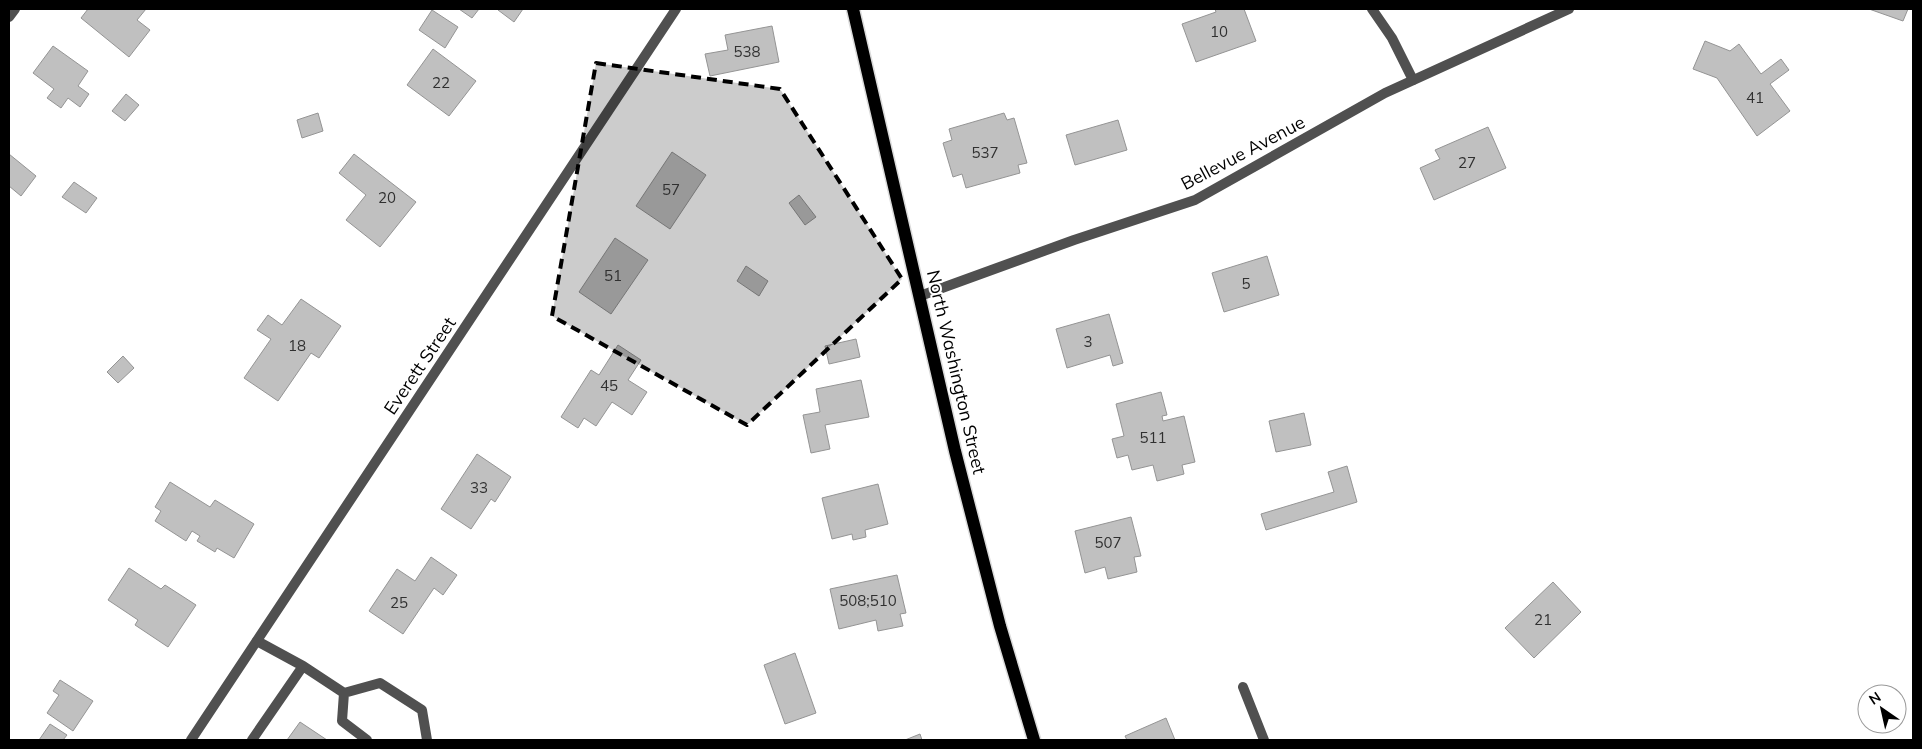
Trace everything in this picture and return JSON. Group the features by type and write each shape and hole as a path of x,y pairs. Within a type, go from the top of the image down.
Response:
{"main road":[{"name":"North Washington Street","path":"853,9 956,451 1013,671 1034,740"}],"street":[{"path":"9,17 15,9"},
{"name":"Everett Street","path":"191,740 676,9"},
{"path":"1372,9 1392,38 1413,80"},
{"name":"Bellevue Avenue","path":"920,296 1074,240 1195,200 1385,93 1570,9"},
{"path":"257,641 303,666 344,694"},
{"path":"252,740 303,666"},
{"path":"344,694 380,683 422,710 427,740"},
{"path":"1243,687 1264,740"},
{"path":"344,694 342,721 367,740"}],"highlighted area":[{"path":"596,63 780,89 902,279 747,425 552,316"}],"building":[{"path":"88,9 146,9 137,20 150,30 129,57 81,18"},
{"path":"459,9 479,9 472,18"},
{"path":"499,9 523,9 514,22"},
{"path":"1215,9 1244,9 1256,41 1196,62 1182,24 1216,12"},
{"path":"1869,9 1908,9 1903,21"},
{"path":"432,10 458,27 445,48 419,30"},
{"path":"772,26 779,62 710,76 705,54 728,50 725,35"},
{"path":"1705,41 1730,51 1739,44 1761,74 1781,59 1789,70 1770,84 1790,111 1757,136 1717,78 1693,69"},
{"path":"53,46 88,71 78,86 89,94 80,107 68,98 61,108 47,98 54,89 33,73"},
{"path":"433,49 476,81 449,116 407,85"},
{"path":"126,94 139,105 125,121 112,111"},
{"path":"318,113 323,131 302,138 297,120"},
{"path":"1004,113 1007,120 1014,118 1027,163 1018,165 1020,173 966,188 962,174 953,177 943,143 952,140 949,129"},
{"path":"1118,120 1127,150 1075,165 1066,135"},
{"path":"1488,127 1506,168 1434,200 1420,168 1440,159 1435,150"},
{"path":"672,152 706,175 670,229 636,206"},
{"path":"9,154 36,176 21,196 9,186"},
{"path":"354,154 416,202 380,247 346,220 366,195 339,173"},
{"path":"74,182 97,198 86,213 62,197"},
{"path":"799,195 816,217 805,225 789,203"},
{"path":"615,238 648,260 611,314 579,292"},
{"path":"1267,256 1279,295 1224,312 1212,273"},
{"path":"746,266 768,281 759,296 737,281"},
{"path":"301,299 341,326 319,358 311,353 278,401 244,378 271,339 257,330 268,315 282,325"},
{"path":"1109,314 1123,363 1113,366 1110,355 1067,368 1056,329"},
{"path":"856,339 860,357 829,364 825,346"},
{"path":"618,345 641,360 628,380 647,392 632,415 612,402 596,426 584,418 578,428 561,417 591,370 599,375"},
{"path":"123,356 134,368 118,383 107,372"},
{"path":"861,380 869,417 825,425 830,449 811,453 803,415 820,412 816,389"},
{"path":"1161,392 1167,415 1162,416 1163,421 1184,416 1195,462 1182,465 1184,474 1157,481 1153,465 1132,470 1128,455 1117,458 1112,439 1124,436 1116,404"},
{"path":"1304,413 1311,445 1276,452 1269,421"},
{"path":"477,454 511,477 495,502 491,499 471,529 441,509"},
{"path":"1347,466 1357,502 1266,530 1261,514 1334,492 1328,472"},
{"path":"170,482 210,507 215,500 254,524 234,558 217,548 215,552 197,541 200,536 192,531 186,541 155,521 161,511 155,507"},
{"path":"878,484 888,524 865,530 866,537 853,540 852,534 832,539 822,498"},
{"path":"1131,517 1141,556 1134,557 1137,572 1108,579 1105,567 1085,573 1075,531"},
{"path":"431,557 457,575 443,595 434,588 403,634 369,611 397,569 415,581"},
{"path":"129,568 161,589 165,585 196,605 168,647 135,625 138,620 108,600"},
{"path":"897,575 906,613 900,614 903,626 878,631 876,620 839,629 830,589"},
{"path":"1553,582 1581,612 1534,658 1505,628"},
{"path":"795,653 816,713 785,724 764,665"},
{"path":"60,680 93,701 73,731 47,713 59,695 53,691"},
{"path":"1166,718 1175,740 1127,740 1125,736"},
{"path":"300,722 327,740 287,740"},
{"path":"50,724 67,735 63,740 39,740"},
{"path":"920,734 922,740 905,740"}]}
